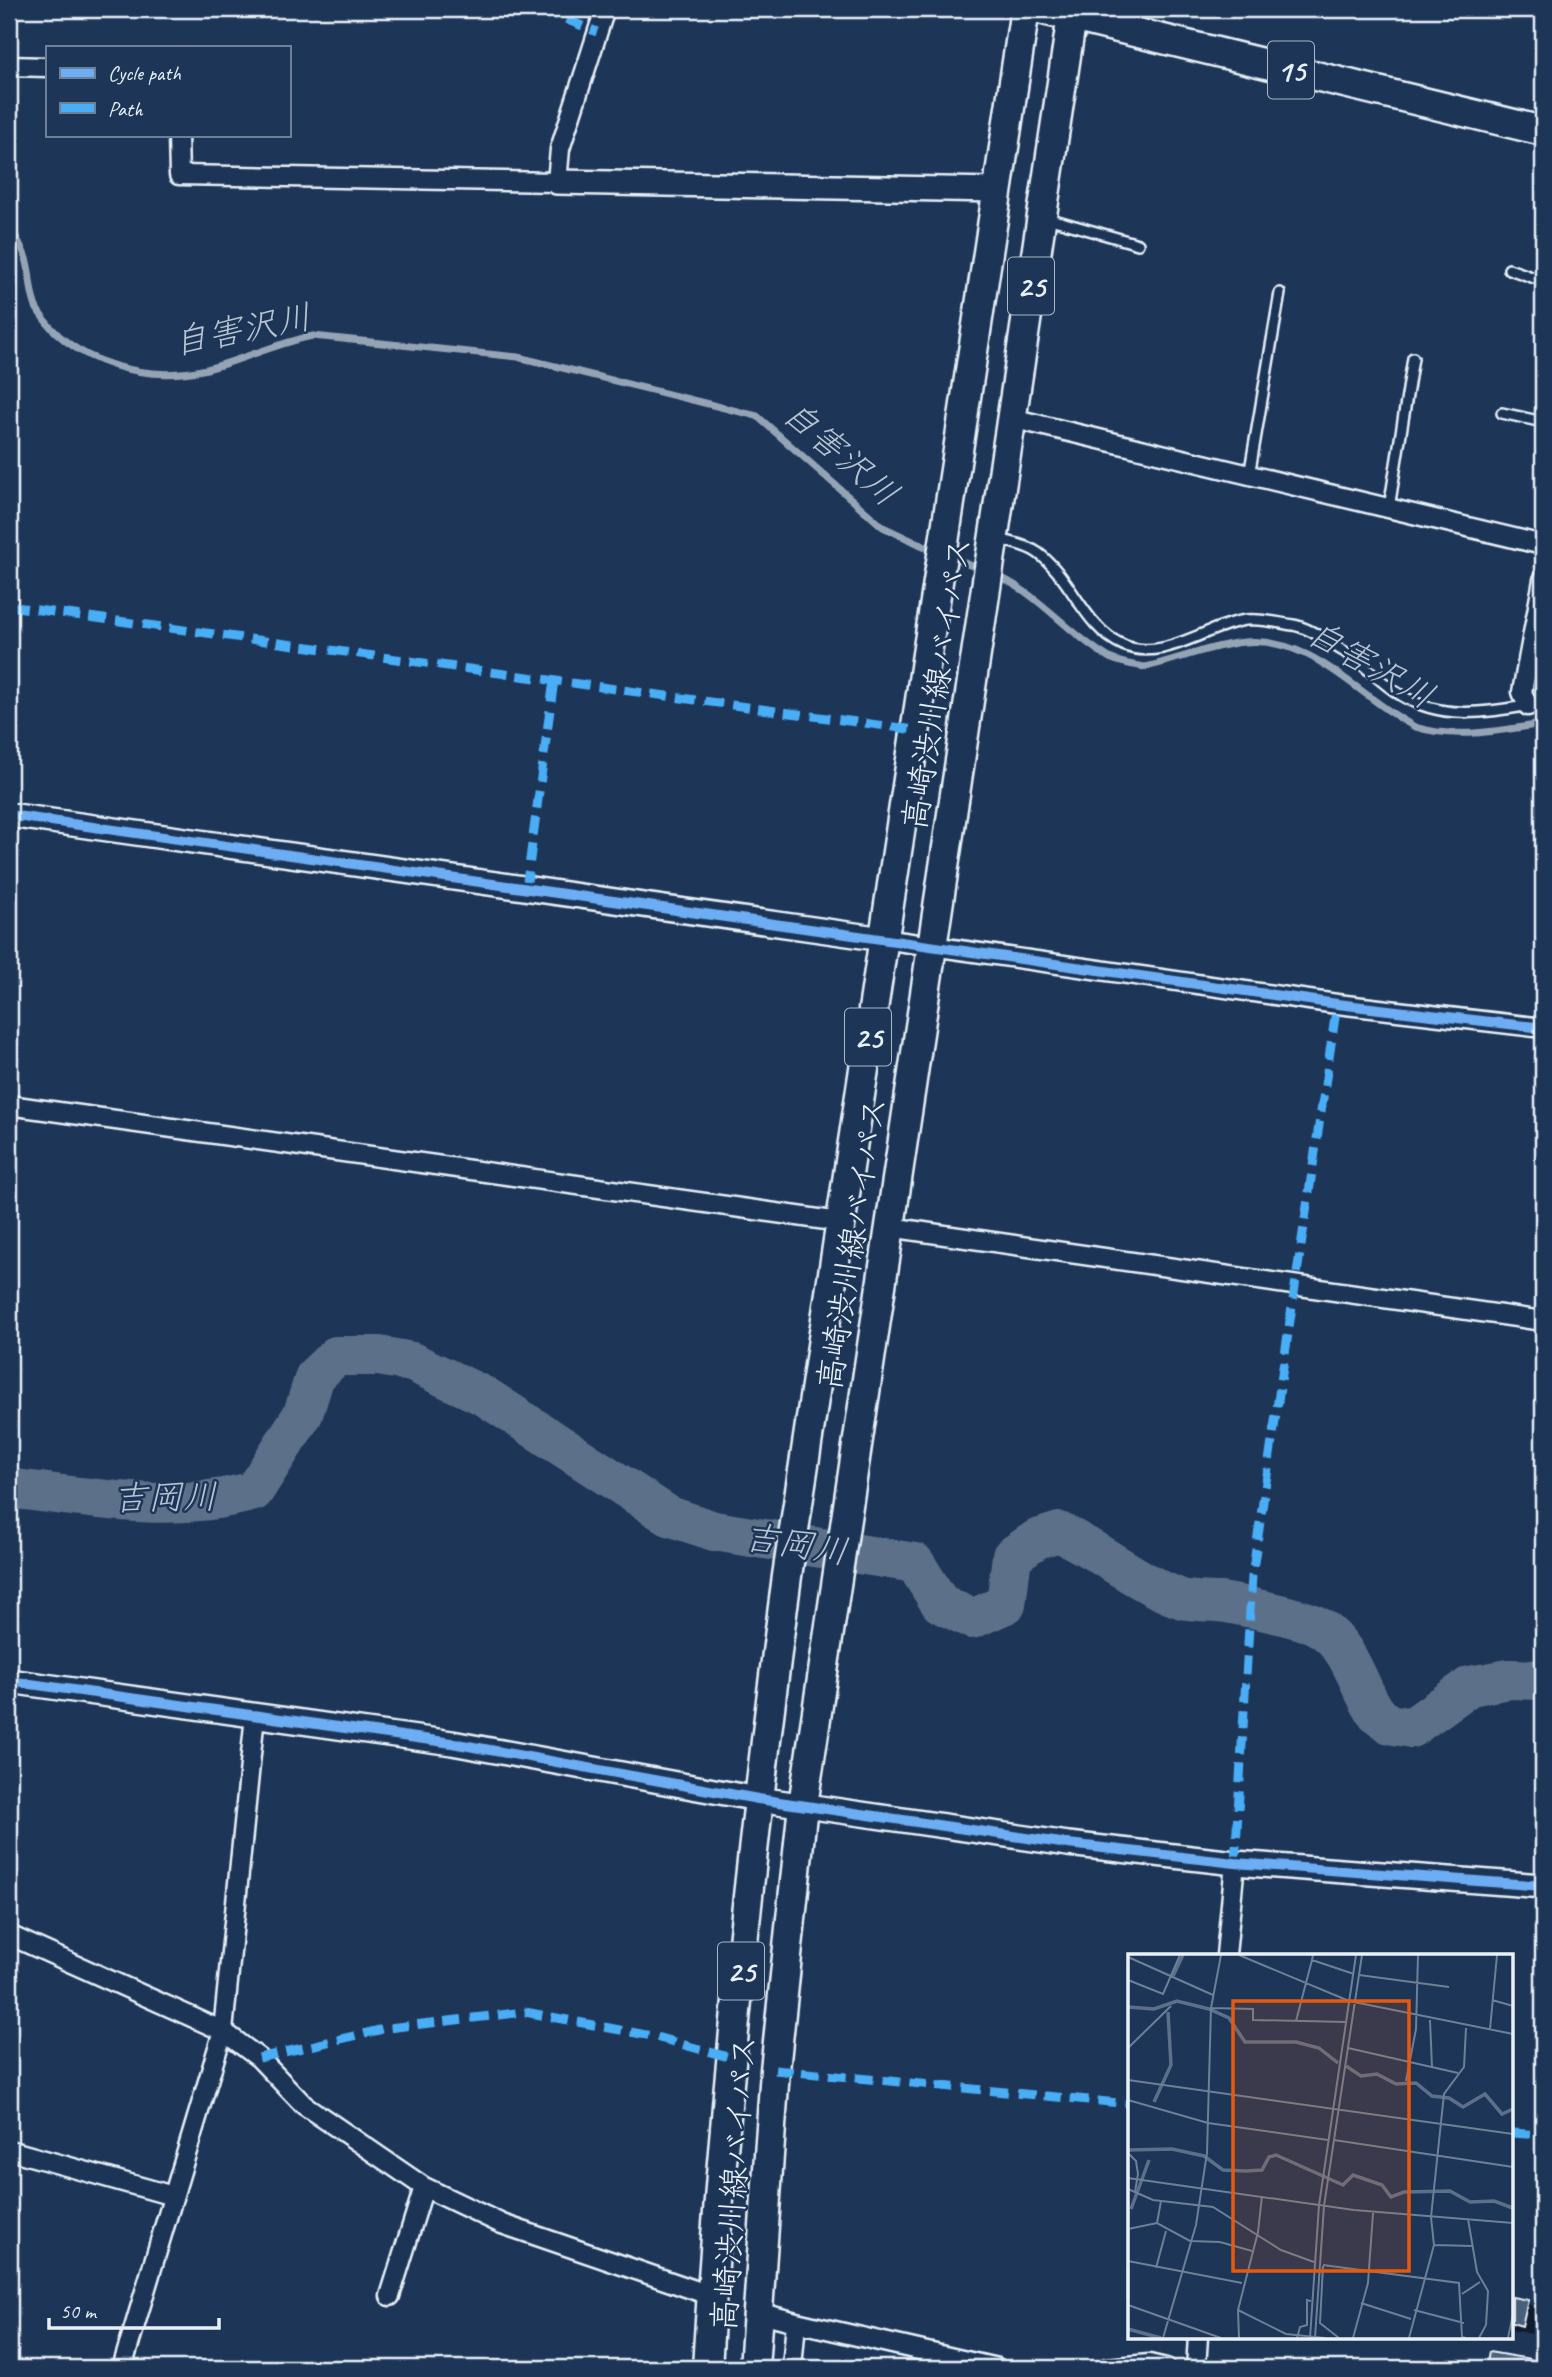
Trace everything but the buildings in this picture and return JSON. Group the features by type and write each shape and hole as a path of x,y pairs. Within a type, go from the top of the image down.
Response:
{"main road":[{"name":"高崎渋川線バイパス","path":"707,2368 758,1799 787,1576 1025,9"},
{"name":"15","path":"1038,9 1073,13 1543,131"},
{"name":"高崎渋川線バイパス","path":"754,2368 775,2070 803,1805 1073,13"}],"street":[{"path":"557,182 560,149 605,9"},
{"path":"9,66 46,67"},
{"path":"178,136 179,175 998,190"},
{"path":"1012,418 1543,545"},
{"path":"1535,704 1522,692 1543,580"},
{"path":"9,814 1337,1004 1543,1028"},
{"path":"9,1105 840,1223"},
{"path":"889,1227 1543,1321"},
{"path":"9,1681 452,1743 758,1799 1068,1844 1235,1863 1543,1886"},
{"path":"122,2368 223,2031 255,1715"},
{"path":"1226,1954 1235,1863"},
{"path":"9,1934 223,2031 259,2058 304,2105 424,2188 502,2224 712,2296"},
{"path":"9,2151 173,2196"},
{"path":"390,2296 424,2188"},
{"path":"757,2312 997,2368"},
{"path":"792,2368 796,2322"},
{"path":"1196,2368 1198,2338"},
{"path":"1106,2368 1149,2364 1166,2368"}],"lane":[{"path":"1042,217 1138,244"},
{"path":"1509,270 1543,281"},
{"path":"1249,475 1280,293"},
{"path":"1389,509 1413,358"},
{"path":"1502,413 1543,422"},
{"path":"992,546 1038,553 1068,586 1098,631 1126,647 1152,649 1225,625 1247,620 1270,621 1299,626 1323,639 1399,694 1424,707 1451,713 1485,713 1535,704"}],"waterway":[{"name":"自害沢川","path":"9,224 26,257 37,309 69,344 112,365 135,371 184,373 207,369 313,336 518,357 757,416 883,527 936,552"},
{"name":"自害沢川","path":"948,556 982,570"},
{"name":"自害沢川","path":"993,574 1024,591 1093,647 1121,662 1145,667 1233,644 1270,643 1314,658 1415,727 1463,733 1543,724"},
{"name":"吉岡川","path":"9,1488 163,1503 224,1498 254,1491 303,1414 315,1376 336,1356 379,1356 412,1362 486,1397 669,1516 714,1531 915,1563 940,1603 972,1619 1006,1604 1012,1556 1037,1539 1059,1532 1150,1585 1182,1599 1239,1605 1313,1624 1328,1633 1340,1646 1371,1705 1380,1717 1390,1724 1411,1728 1470,1686 1509,1679 1543,1680"}],"marked path":[{"path":"541,9 597,32"},
{"path":"9,606 915,730"},
{"path":"526,889 554,680"},
{"path":"1235,1863 1252,1576 1337,1004"},
{"path":"259,2058 388,2028 525,2012 652,2036 732,2058"},
{"path":"775,2070 1128,2104"},
{"path":"1514,2133 1543,2135"}],"cycle path":[{"path":"9,815 1337,1004 1543,1028"},
{"path":"9,1681 452,1743 758,1799 1068,1844 1235,1863 1543,1886"}]}
